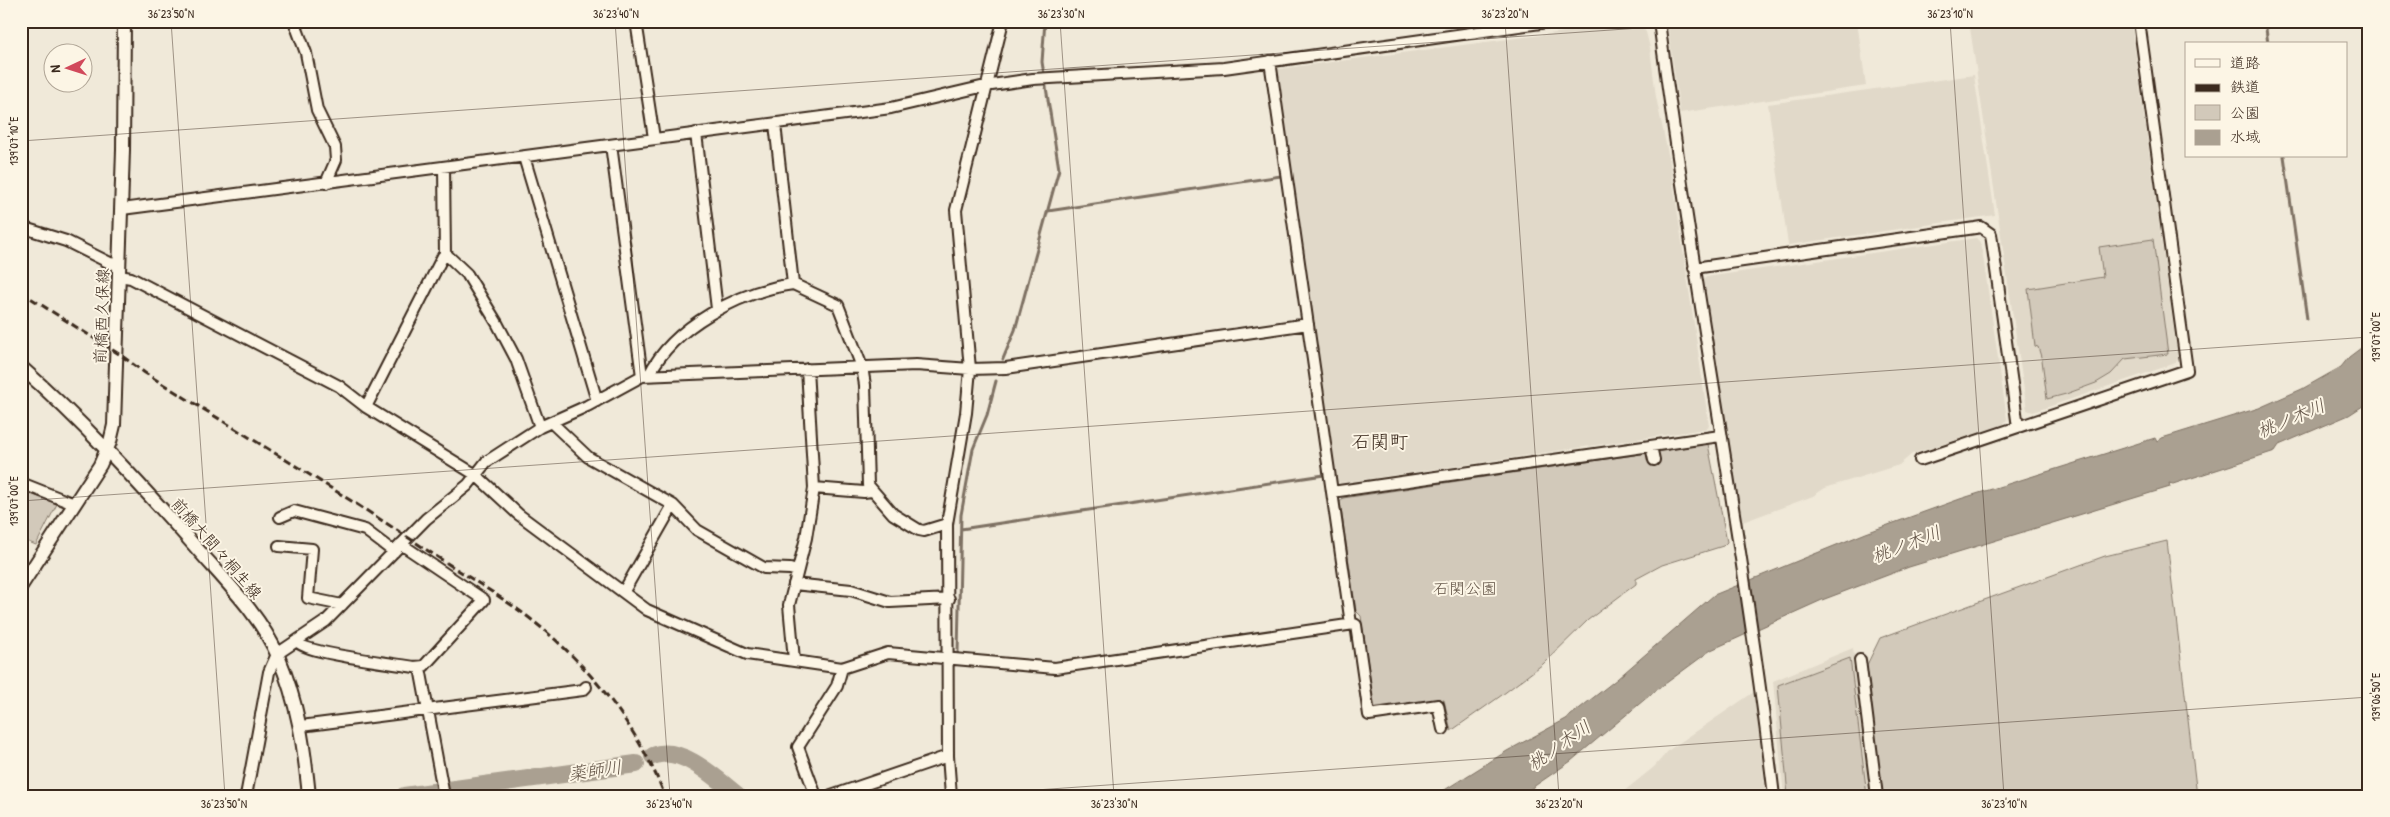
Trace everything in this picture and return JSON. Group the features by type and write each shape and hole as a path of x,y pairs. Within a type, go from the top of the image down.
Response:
{"main road":[{"name":"前橋西久保線","path":"21,586 108,449 114,425 122,209 124,21"},
{"name":"前橋大間々桐生線","path":"21,367 108,449 259,621 277,654 292,692 302,726 309,796"}],"street":[{"path":"294,21 306,53 317,110 335,147 336,160 326,183"},
{"path":"636,21 654,138"},
{"path":"951,796 948,756 949,599 947,524 966,413 970,369 956,210 985,86 1003,21"},
{"path":"122,209 891,108 985,86 1060,77 1224,68 1555,21"},
{"path":"1659,21 1694,268 1756,656 1774,796"},
{"path":"1920,460 2187,370 2139,21"},
{"path":"1270,61 1350,624"},
{"path":"775,124 793,284"},
{"path":"696,133 717,309"},
{"path":"611,145 645,375"},
{"path":"524,156 597,401"},
{"path":"366,407 443,256 445,256 444,167"},
{"path":"21,227 66,241 110,263 131,278 339,386 366,407 476,476 518,514 647,610 747,654 842,668 888,652 1055,668 1350,624 1356,626 1369,715 1438,705 1442,728"},
{"path":"1694,268 1975,228 1988,230 1991,234 2018,427"},
{"path":"445,256 468,274 496,323 516,359 540,427"},
{"path":"246,796 269,672 277,654 326,621 426,519 468,486 486,462 540,427 597,401 645,375 676,339 717,309 746,296 793,284 838,305 862,367 865,385 868,485 871,491 893,514 919,530 929,530 947,524"},
{"path":"645,375 916,365 970,369 1006,368 1308,324"},
{"path":"794,660 789,605 806,538 814,488 806,369"},
{"path":"551,422 588,457 674,505 697,530 764,568 797,571"},
{"path":"1332,492 1720,436"},
{"path":"1651,446 1654,460"},
{"path":"21,482 74,504"},
{"path":"814,488 871,491"},
{"path":"624,592 674,505"},
{"path":"280,517 294,511 365,530 484,600 420,668"},
{"path":"279,546 312,549 308,598 342,605"},
{"path":"794,584 851,590 890,602 949,599"},
{"path":"297,641 303,648 322,653 420,668"},
{"path":"1860,660 1877,796"},
{"path":"420,668 444,796"},
{"path":"816,796 798,747 837,686 842,668"},
{"path":"302,726 582,690 586,687"},
{"path":"831,796 948,756"}],"shaded area":[{"path":"1674,21 1857,21 1866,86 1680,113 1668,28"},
{"path":"1969,21 2131,21 2178,358 2176,363 2033,412 2027,410"},
{"path":"1633,23 1639,24 1646,32 1650,48 1656,97 1671,168 1709,426 1705,429 1341,483 1335,481 1278,69"},
{"path":"1974,75 1995,215 1788,245 1768,104"},
{"path":"1976,238 1981,243 2007,419 2003,425 1912,454 1899,465 1825,488 1813,496 1740,523 1700,283 1706,277"},
{"path":"1853,648 1872,796 1784,796 1773,681"},
{"path":"1754,692 1766,796 1618,796 1654,767 1669,750"}],"green space":[{"path":"2153,239 2168,354 2125,359 2111,374 2096,383 2047,399 2042,360 2038,347 2035,346 2028,289 2103,277 2099,247"},
{"name":"石関公園","path":"1708,444 1727,542 1723,546 1662,565 1636,579 1636,584 1588,620 1543,664 1451,731 1444,700 1377,709 1374,706 1361,616 1356,611 1340,502 1343,498"},
{"path":"21,490 57,504 36,545 21,539"},
{"path":"2167,541 2197,796 1879,796 1864,671 1880,638 2105,556"},
{"path":"1850,658 1867,796 1788,796 1778,685"}],"water":[{"name":"桃ノ木川","path":"2369,342 2369,402 2349,415 2279,445 2275,451 2173,484 2169,483 2170,487 1909,567 1822,600 1711,650 1650,695 1571,761 1520,796 1435,796 1507,751 1566,719 1617,679 1714,595 1866,533 1960,499 2155,438 2157,442 2162,438 2259,408 2302,389 2341,367 2349,357"}],"waterway":[{"path":"1003,359 1015,330 1059,169 1042,62 1045,21"},
{"path":"2265,21 2268,42"},
{"path":"2284,158 2307,319"},
{"path":"1048,211 1281,176"},
{"path":"958,652 961,515 973,449 987,415 996,381"},
{"path":"961,529 1324,475"},
{"name":"薬師川","path":"653,756 664,754 687,759 710,773 738,796"},
{"name":"薬師川","path":"404,796 636,764"}],"railway":[{"path":"21,292 122,356 145,373 382,520 513,606 538,625 561,645 603,690 638,741 653,768 665,796"}],"district":[{"name":"石関町","path":"1380,441"}]}
